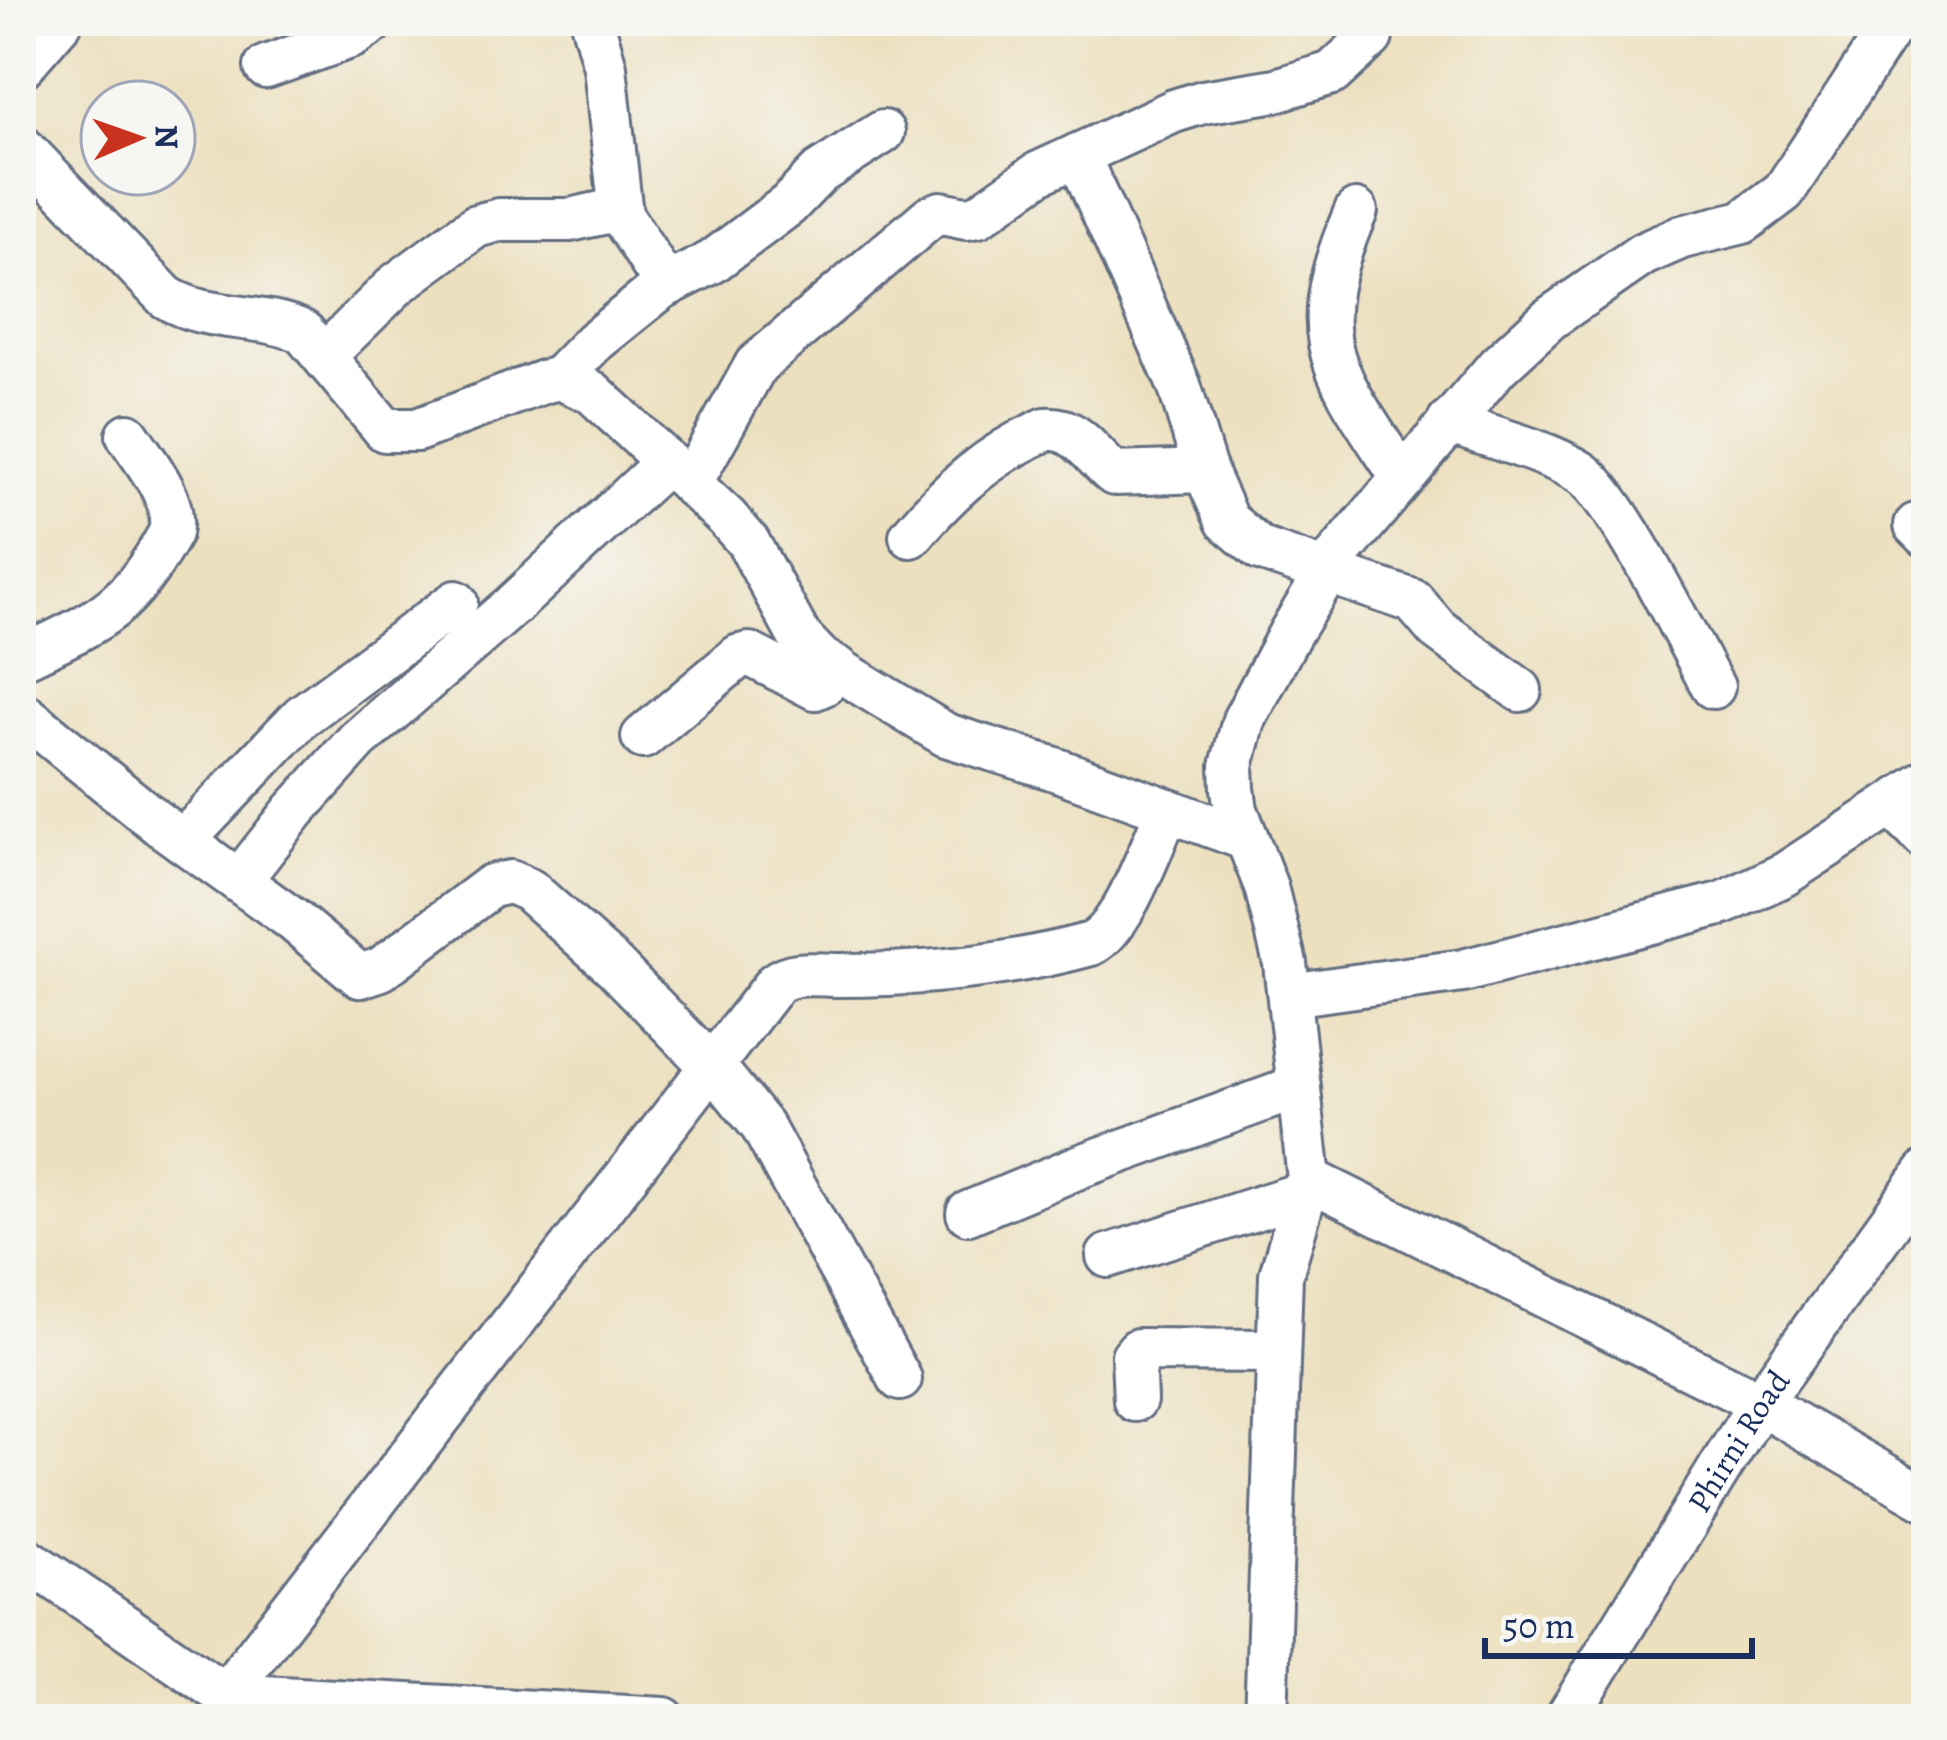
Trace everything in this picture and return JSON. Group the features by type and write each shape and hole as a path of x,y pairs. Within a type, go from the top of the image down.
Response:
{"street":[{"path":"21,67 61,21"},
{"path":"266,67 353,36 374,21"},
{"path":"592,21 605,67 620,209 629,232 666,285"},
{"path":"1266,1719 1281,1275 1306,1186 1286,963 1233,788 1236,743 1281,650 1327,571 1498,366 1549,320 1642,254 1669,241 1743,222 1771,204 1895,21"},
{"path":"239,881 293,811 358,740 513,605 678,473 763,357 930,217 941,213 974,218 1039,173 1203,102 1314,80 1346,62 1371,37"},
{"path":"21,146 166,297 190,310 296,328 311,337 377,425 404,433 559,378 594,342 666,285 712,262 788,205 819,173 883,132"},
{"path":"1078,155 1179,385 1206,471 1228,521 1248,542 1413,601 1437,629 1520,690"},
{"path":"325,355 397,284 476,226 499,220 570,220 620,209"},
{"path":"1356,211 1333,265 1325,316 1328,339 1345,388 1402,477"},
{"path":"559,378 576,382 609,404 748,542 809,648 838,668 946,735 1247,839"},
{"path":"1449,422 1570,467 1590,480 1650,573 1713,688"},
{"path":"910,536 981,464 1046,429 1076,436 1114,473 1206,471"},
{"path":"21,658 119,604 146,576 170,532 168,503 128,435"},
{"path":"183,841 302,716 457,602"},
{"path":"643,737 739,656 748,654 809,687 819,688 838,668"},
{"path":"21,712 356,973 365,976 381,969 491,886 519,884 614,966 761,1126 900,1378"},
{"path":"1289,995 1429,978 1696,912 1785,874 1909,794 1926,838"},
{"path":"233,1704 786,976 880,975 987,964 1078,948 1101,939 1114,923 1167,812"},
{"path":"968,1213 1081,1166 1299,1087"},
{"name":"Phirni Road","path":"1566,1719 1760,1403 1926,1172"},
{"path":"1108,1256 1306,1186 1760,1403 1926,1499"},
{"path":"1135,1400 1133,1356 1138,1350 1278,1351"},
{"path":"21,1556 233,1704 664,1719"}]}
